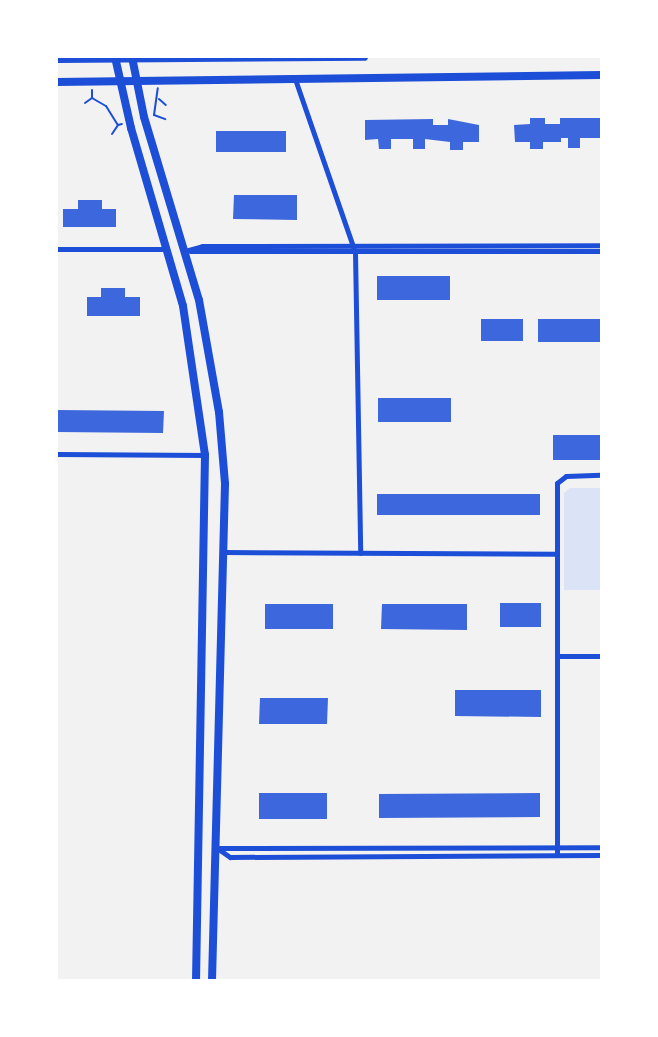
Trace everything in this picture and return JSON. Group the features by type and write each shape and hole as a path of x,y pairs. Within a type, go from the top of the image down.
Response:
{"main road":[{"path":"57,59 364,57"},
{"path":"115,58 119,82 192,351 205,455 196,980"},
{"path":"132,58 144,117 199,300 219,412 225,484 212,980"},
{"path":"57,82 601,75"}],"street":[{"path":"295,79 355,249 360,553"},
{"path":"185,251 601,245"},
{"path":"57,249 166,249"},
{"path":"355,249 601,250"},
{"path":"57,454 205,455"},
{"path":"557,855 557,483 566,476 601,475"},
{"path":"223,552 556,554"},
{"path":"558,656 601,656"},
{"path":"217,848 601,847"},
{"path":"217,848 230,857 601,855"}],"path":[{"path":"92,82 92,98"},
{"path":"85,103 92,98"},
{"path":"92,98 106,106 118,125"},
{"path":"158,98 166,105"},
{"path":"144,117 154,115 165,119"},
{"path":"112,134 118,125 130,122"}],"shaded area":[{"path":"570,488 601,488 601,590 564,590 564,493"}],"building":[{"path":"530,118 545,118 545,124 560,124 560,118 601,118 601,138 580,138 580,148 568,148 568,138 561,138 561,142 543,142 543,149 530,149 530,142 515,142 514,125 530,124"},
{"path":"433,119 433,125 448,125 448,119 479,125 479,142 463,142 463,150 450,150 450,142 425,139 425,149 413,149 413,139 391,139 391,149 379,149 378,139 365,140 365,120"},
{"path":"216,131 286,131 286,152 216,152"},
{"path":"234,195 297,195 297,220 233,219"},
{"path":"78,200 102,200 102,209 116,209 116,227 63,227 63,209 78,209"},
{"path":"377,276 450,276 450,300 377,300"},
{"path":"101,288 125,288 125,297 140,297 140,316 87,316 87,297 101,297"},
{"path":"481,319 523,319 523,341 481,341"},
{"path":"538,319 601,319 601,342 538,342"},
{"path":"378,398 451,398 451,422 378,422"},
{"path":"57,410 164,411 163,433 57,432"},
{"path":"553,435 601,435 601,460 553,460"},
{"path":"377,494 540,494 540,515 377,515"},
{"path":"500,603 541,603 541,627 500,627"},
{"path":"265,604 333,604 333,629 265,629"},
{"path":"382,604 467,604 467,630 381,629"},
{"path":"455,690 541,690 541,717 455,716"},
{"path":"260,698 328,698 327,724 259,724"},
{"path":"259,793 327,793 327,819 259,819"},
{"path":"540,793 540,817 379,818 379,794"}]}
